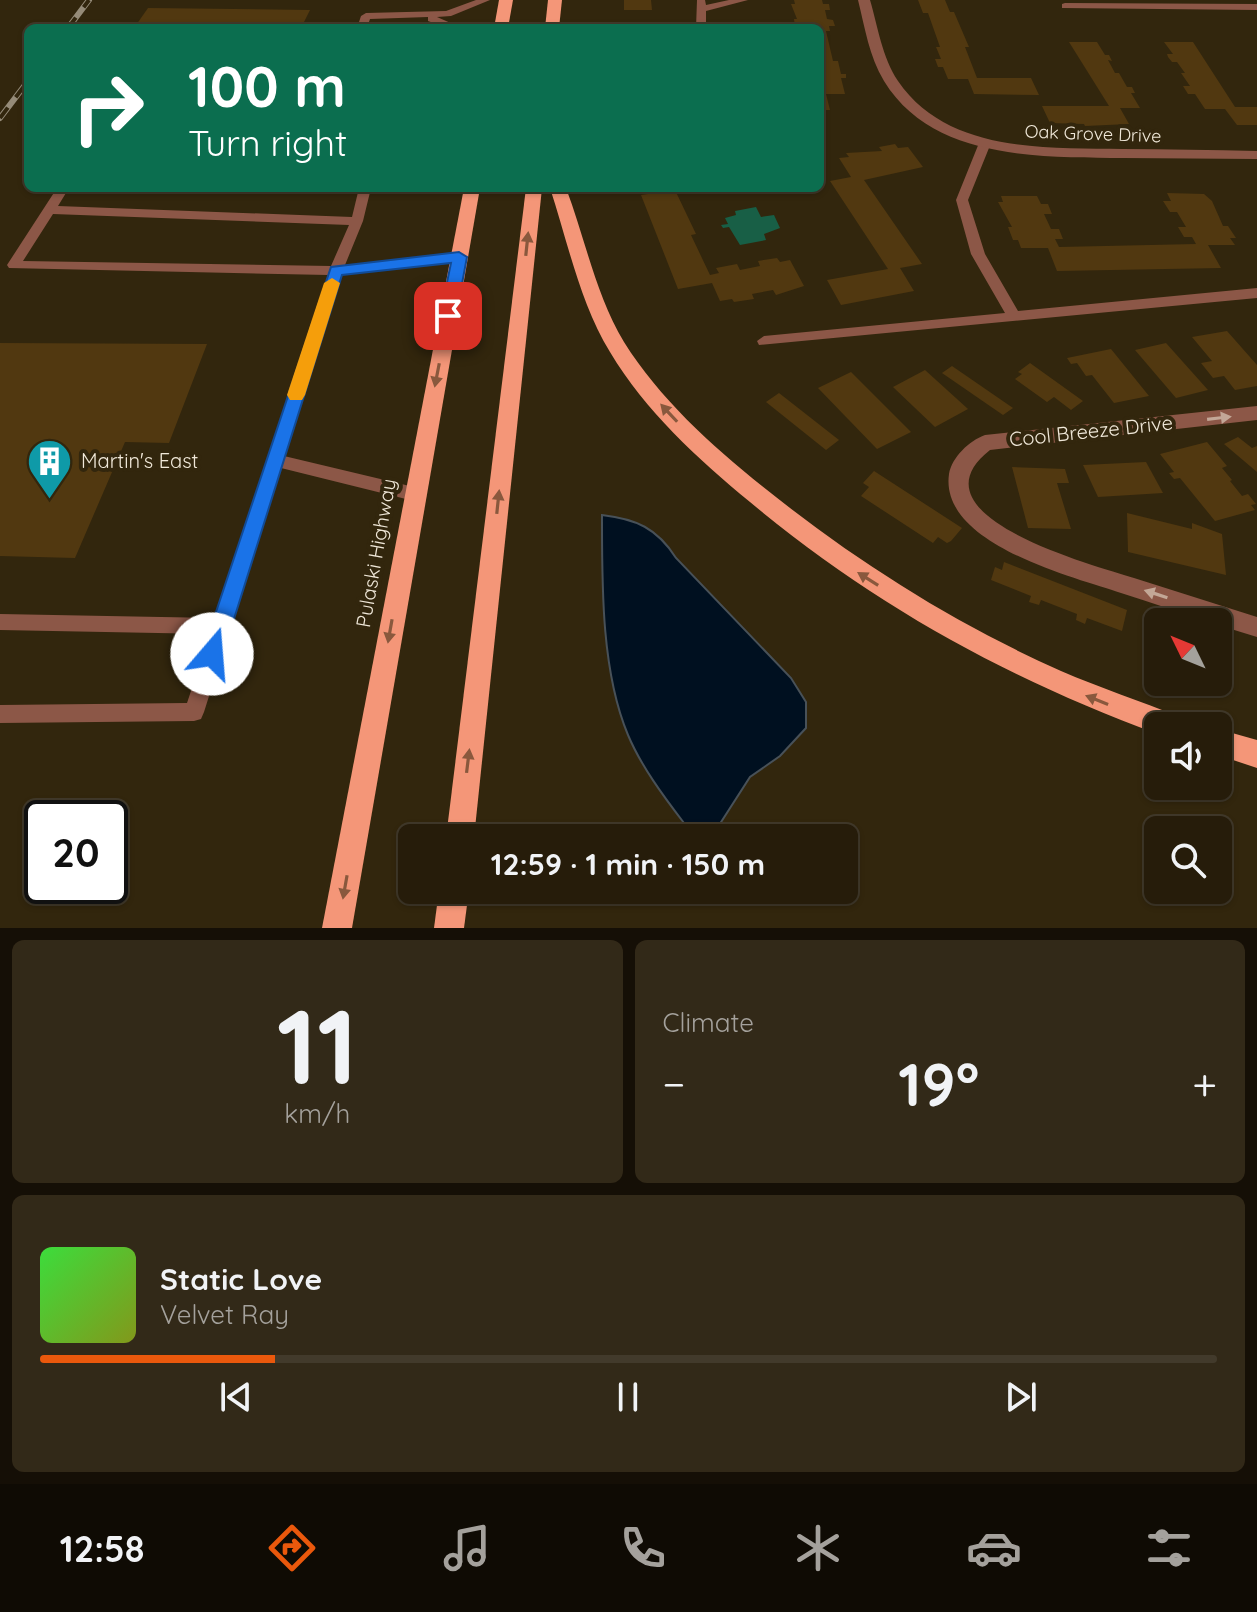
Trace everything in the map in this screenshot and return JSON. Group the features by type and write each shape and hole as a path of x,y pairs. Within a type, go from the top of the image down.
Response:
{"highway":[{"path":"502,24 506,0"},
{"path":"552,24 555,0"},
{"name":"Pulaski Highway","path":"337,928 471,192"},
{"path":"462,824 534,192"},
{"path":"559,192 604,325 630,366 698,445 790,525 837,559 976,645 1035,675 1144,716"},
{"path":"1232,746 1257,754"},
{"path":"449,928 452,904"}],"street":[{"name":"Oak Grove Drive","path":"864,0 881,62 895,86 934,120 985,143 1005,149 1057,154 1257,155"},
{"name":"Cool Breeze Drive","path":"1257,413 985,443 970,451 960,466 957,480 960,496 972,513 988,529 1013,545 1052,561 1257,627"}],"lane":[{"path":"363,24 376,0"},
{"path":"415,15 421,0"},
{"path":"366,16 447,14 485,0"},
{"path":"701,4 743,0"},
{"path":"1065,6 1257,7"},
{"path":"415,15 444,24"},
{"path":"985,143 962,200 978,254 1014,317"},
{"path":"60,192 14,265 336,271 459,257"},
{"path":"0,714 194,712 364,192"},
{"path":"49,210 357,221"},
{"path":"764,341 1257,293"},
{"path":"275,460 414,494"},
{"path":"0,622 221,626"}],"green space":[{"path":"756,207 761,217 774,215 780,228 764,234 766,240 740,245 729,227 723,228 721,225 728,224 725,218 736,215 735,211"}],"water":[{"path":"602,515 635,522 653,532 791,678 806,702 806,728 780,756 750,777 720,824 684,823 639,758 628,735 619,710 608,655"}],"building":[{"path":"624,0 651,0 652,10 624,10"},
{"path":"794,0 822,0 823,4 829,4 830,10 825,10 827,19 833,20 835,26 829,26 830,31 826,31 833,61 838,61 841,74 846,74 846,78 841,78 845,94 826,94 830,110 824,110 824,24 795,24 794,19 797,19 791,4 795,4"},
{"path":"918,0 945,0 950,12 954,12 969,47 965,47 977,78 1031,78 1039,95 974,94 968,79 948,79 943,67 938,67 935,59 941,59 936,47 940,47 928,13 923,13"},
{"path":"148,8 310,10 303,24 137,24"},
{"path":"1069,42 1097,42 1105,55 1109,55 1112,61 1108,60 1115,73 1119,73 1127,87 1132,87 1135,93 1131,93 1140,108 1120,108 1129,124 1085,126 1050,123 1042,106 1109,106"},
{"path":"1164,42 1193,42 1235,107 1257,107 1257,125 1237,125 1225,109 1205,109 1195,94 1188,94 1183,86 1190,86 1181,73 1185,73 1177,62 1172,62 1168,57 1167,54 1173,54"},
{"path":"895,144 898,148 908,147 923,167 864,180 922,264 900,268 914,291 841,305 827,280 888,269 830,181 851,177 839,158 849,157 846,153 882,151 879,147"},
{"path":"676,192 696,234 691,235 710,275 719,273 716,268 737,264 740,270 760,266 758,261 777,258 780,262 790,260 804,286 776,295 773,290 752,294 754,299 734,302 732,299 720,301 712,283 678,289 641,195"},
{"path":"1167,193 1204,194 1212,201 1223,226 1228,226 1236,238 1230,238 1235,245 1208,245 1221,268 1057,271 1048,248 1021,248 1018,240 1013,240 1008,227 1012,227 998,202 1003,202 1001,196 1037,196 1041,204 1048,204 1052,214 1044,214 1051,229 1059,229 1063,239 1055,239 1059,247 1196,244 1192,237 1184,237 1178,227 1186,227 1177,212 1170,212 1163,201 1171,201"},
{"path":"1227,331 1257,365 1257,386 1235,390 1224,376 1213,378 1201,363 1212,361 1192,337"},
{"name":"Martin's East","path":"0,343 207,344 169,443 125,442 75,558 0,556"},
{"path":"1166,343 1208,390 1176,398 1135,350"},
{"path":"1111,349 1149,396 1114,403 1092,375 1086,376 1077,363 1071,364 1067,358"},
{"path":"1030,363 1083,401 1071,410 1054,397 1047,402 1015,379 1022,374 1018,372"},
{"path":"952,366 1013,408 1003,415 942,373"},
{"path":"925,370 968,409 935,427 893,387"},
{"path":"851,372 911,432 877,449 818,388"},
{"path":"779,393 839,440 826,450 766,402"},
{"path":"1238,437 1252,448 1257,446 1257,472 1224,444"},
{"path":"1207,442 1227,466 1222,468 1230,481 1242,496 1248,494 1256,504 1251,505 1255,510 1215,521 1180,478 1174,479 1169,473 1174,472 1160,454"},
{"path":"1146,462 1163,493 1098,497 1083,465"},
{"path":"1012,467 1065,469 1069,483 1057,483 1071,529 1028,528"},
{"path":"874,471 962,528 951,541 947,543 938,537 933,543 861,496 869,487 863,483"},
{"path":"1127,513 1192,529 1192,523 1222,534 1226,575 1128,552"},
{"path":"1004,562 1127,610 1122,631 1087,618 1085,624 1076,620 1077,614 1041,600 1039,605 1029,602 1031,596 991,580 995,567 1002,570"}],"railway":[{"path":"71,24 89,0"},
{"path":"0,118 24,86"}],"slow traffic":[{"path":"296,395 332,283"}],"place":[{"name":"Martin's East","path":"50,500"}],"route":[{"path":"212,654 336,271 459,257 448,316"}]}
